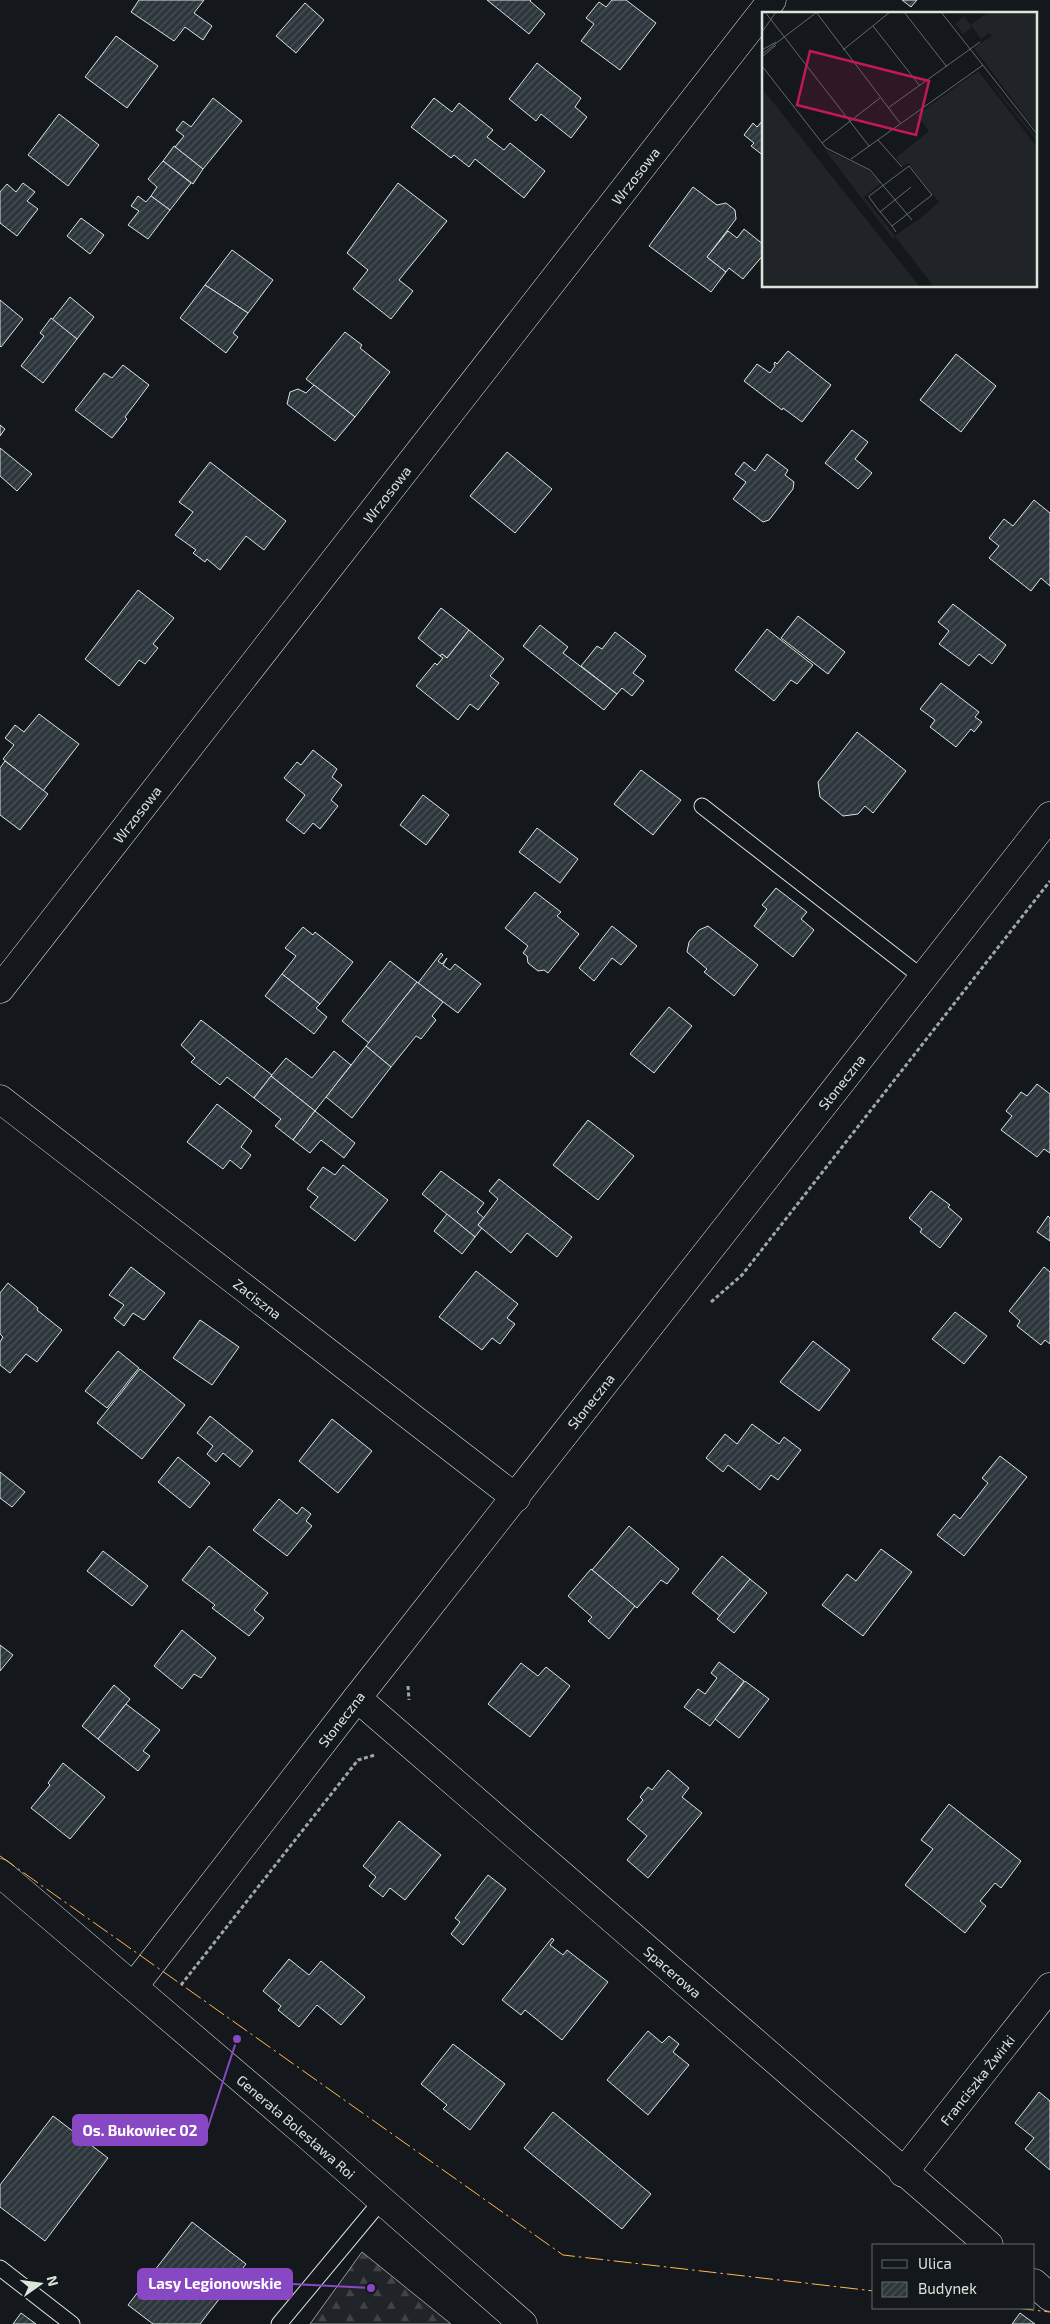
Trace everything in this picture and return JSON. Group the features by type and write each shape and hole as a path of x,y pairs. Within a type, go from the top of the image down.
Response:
{"street":[{"name":"Wrzosowa","path":"763,12 772,0"},
{"name":"Wrzosowa","path":"0,989 762,13"},
{"name":"Słoneczna","path":"134,1986 357,1698 1050,816"},
{"name":"Zaciszna","path":"0,1099 516,1498"},
{"name":"Spacerowa","path":"357,1698 988,2244"},
{"name":"Generała Bolesława Roi","path":"0,1873 134,1986 523,2324"},
{"name":"Franciszka Żwirki","path":"904,2173 1050,1987"},
{"path":"1035,2284 1050,2297"}],"lane":[{"path":"702,806 923,978"},
{"path":"279,2324 382,2200"},
{"path":"0,2268 72,2324"}],"path":[{"path":"709,1304 742,1275 1050,880"},
{"path":"179,1988 358,1760 384,1752 399,1734 410,1718 408,1687 414,1680"}],"green space":[{"path":"362,2252 451,2324 310,2324"}],"building":[{"path":"139,0 204,0 194,13 212,26 203,40 185,27 174,41 131,12"},
{"path":"487,0 531,0 545,14 529,34"},
{"path":"612,0 626,0 656,23 620,70 581,41 594,24 586,18 599,2 606,7"},
{"path":"902,0 917,0 911,7"},
{"path":"305,3 324,20 296,53 276,36"},
{"path":"116,36 158,66 127,108 85,77"},
{"path":"537,63 581,98 575,107 587,117 571,138 541,114 536,121 509,99"},
{"path":"213,98 242,121 203,169 175,147 184,136 176,130 183,121 191,127"},
{"path":"434,98 452,112 459,103 493,130 487,137 504,150 510,143 545,171 524,198 475,159 469,167 454,155 451,158 411,127"},
{"path":"59,114 99,145 68,186 28,155"},
{"path":"762,121 762,154 751,146 754,143 744,135 753,123 757,127"},
{"path":"174,146 203,169 193,184 163,161"},
{"path":"163,161 191,183 170,210 151,196 157,187 148,179"},
{"path":"23,183 35,192 27,201 38,209 17,236 0,223 0,192 7,184 16,192"},
{"path":"398,183 447,221 399,280 413,291 391,319 353,289 368,270 347,253"},
{"path":"693,187 717,205 726,203 735,210 736,219 707,257 726,272 711,292 649,246"},
{"path":"138,196 146,202 151,196 170,210 148,239 128,225 139,211 131,206"},
{"path":"81,218 104,235 90,254 67,236"},
{"path":"744,229 762,243 762,256 743,279 729,268 726,272 707,257 728,231 737,238"},
{"path":"232,250 273,280 248,313 205,285"},
{"path":"205,285 248,313 233,333 238,337 226,353 180,318"},
{"path":"70,297 94,317 77,339 52,320"},
{"path":"0,300 23,319 1,347 0,346"},
{"path":"51,318 77,339 43,383 21,366 44,336 40,333"},
{"path":"345,332 362,345 360,348 390,372 355,417 306,379"},
{"path":"788,351 831,385 802,422 783,408 782,410 744,381 757,364 770,373 775,366 775,362 777,364"},
{"path":"956,354 996,386 961,432 920,400"},
{"path":"123,365 149,385 112,438 75,410 104,373 112,378"},
{"path":"314,385 355,417 335,441 287,404 290,392 298,389 306,393"},
{"path":"0,425 5,429 0,436"},
{"path":"852,430 868,442 855,459 872,473 858,489 825,463"},
{"path":"0,448 32,474 17,491 0,476"},
{"path":"507,452 552,489 515,533 470,496"},
{"path":"767,454 788,470 785,475 794,482 793,489 769,520 763,522 733,499 746,482 735,474 744,462 755,471"},
{"path":"210,462 286,521 264,550 246,536 220,570 207,559 205,562 193,553 196,550 175,535 193,512 179,502"},
{"path":"1034,500 1050,513 1050,586 1041,578 1031,591 989,558 999,546 989,538 1004,519 1013,526"},
{"path":"138,590 174,618 153,644 158,648 145,664 139,660 119,686 85,659"},
{"path":"953,604 1006,645 992,664 979,654 969,666 939,644 949,631 938,622"},
{"path":"441,608 469,630 447,658 442,654 440,656 418,638"},
{"path":"798,616 845,652 828,674 781,638"},
{"path":"540,625 568,647 563,653 617,694 604,710 523,646"},
{"path":"767,629 813,665 797,684 791,680 774,701 735,670"},
{"path":"469,630 504,659 490,676 499,683 478,710 470,704 458,720 416,686 435,663 437,665 443,658 440,656 442,654 447,658"},
{"path":"615,632 646,656 633,673 644,681 632,696 622,688 617,694 581,666 597,646 602,649"},
{"path":"941,683 979,712 975,717 982,722 974,732 971,729 956,747 930,727 935,720 920,709"},
{"path":"39,714 79,744 43,791 3,759 14,745 5,738 15,725 24,732"},
{"path":"857,732 906,771 873,813 865,806 858,814 843,816 820,797 818,782"},
{"path":"313,750 337,769 332,777 342,785 331,800 338,806 320,829 313,823 304,834 286,820 305,795 284,778 297,762 301,765"},
{"path":"5,761 48,794 20,830 0,815 0,768"},
{"path":"641,770 681,800 653,835 614,804"},
{"path":"423,795 449,815 426,845 400,825"},
{"path":"537,828 578,859 560,883 519,852"},
{"path":"776,888 807,912 801,919 814,930 793,957 754,926 767,909 762,905"},
{"path":"535,892 561,912 557,916 579,934 548,973 544,970 538,971 528,963 527,956 523,953 528,946 505,928"},
{"path":"612,926 637,946 621,965 612,958 594,981 579,968"},
{"path":"708,926 758,965 734,996 704,972 707,969 687,952 689,942 699,930"},
{"path":"303,927 313,935 315,932 353,962 320,1004 282,974 296,956 285,948"},
{"path":"441,953 443,955 438,961 442,964 447,958 443,965 450,970 455,964 481,984 458,1013 418,983"},
{"path":"390,961 417,982 369,1043 342,1021"},
{"path":"282,974 320,1004 316,1008 327,1017 314,1034 265,996"},
{"path":"417,982 443,1002 432,1016 436,1020 421,1039 416,1036 391,1067 366,1046"},
{"path":"669,1007 692,1026 654,1073 630,1054"},
{"path":"201,1020 272,1075 254,1098 227,1077 220,1085 191,1062 195,1058 181,1045"},
{"path":"366,1046 391,1067 352,1118 326,1097"},
{"path":"334,1051 351,1065 315,1111 271,1076 286,1058 312,1078"},
{"path":"271,1076 315,1111 293,1140 275,1126 281,1119 254,1098"},
{"path":"1037,1084 1050,1094 1050,1153 1044,1149 1037,1157 1001,1130 1012,1116 1006,1111 1021,1092 1027,1096"},
{"path":"217,1104 252,1131 241,1147 251,1155 241,1169 230,1160 223,1169 187,1142"},
{"path":"315,1111 355,1143 344,1158 321,1140 310,1153 293,1140"},
{"path":"588,1120 634,1156 598,1200 553,1165"},
{"path":"343,1165 388,1200 355,1241 310,1207 318,1197 307,1189 323,1167 335,1175"},
{"path":"441,1171 484,1203 477,1212 484,1218 478,1225 482,1228 475,1237 422,1194"},
{"path":"499,1179 572,1237 557,1257 527,1233 511,1253 478,1225 498,1199 489,1191"},
{"path":"931,1191 950,1205 948,1207 962,1219 940,1248 920,1232 922,1229 909,1218"},
{"path":"447,1214 475,1237 462,1254 434,1231"},
{"path":"1048,1216 1050,1218 1050,1241 1037,1232"},
{"path":"131,1267 165,1293 144,1320 133,1313 124,1326 114,1318 124,1305 109,1295"},
{"path":"1044,1267 1050,1272 1050,1344 1045,1340 1041,1345 1017,1326 1020,1321 1009,1311"},
{"path":"476,1271 518,1304 507,1318 515,1324 500,1344 492,1338 482,1350 439,1317"},
{"path":"8,1283 62,1330 37,1362 26,1354 10,1373 0,1365 0,1342 3,1337 0,1334 0,1293"},
{"path":"955,1312 987,1336 964,1364 932,1339"},
{"path":"200,1320 239,1347 212,1385 173,1358"},
{"path":"813,1341 850,1370 819,1411 780,1382"},
{"path":"118,1351 139,1368 107,1408 85,1391"},
{"path":"140,1369 185,1405 142,1459 97,1423"},
{"path":"210,1416 253,1451 240,1467 223,1453 216,1462 207,1454 213,1446 197,1433"},
{"path":"332,1419 372,1451 338,1493 299,1461"},
{"path":"752,1424 779,1444 784,1437 801,1450 778,1480 771,1475 760,1490 728,1465 723,1472 706,1458 725,1434 737,1444"},
{"path":"1000,1456 1027,1477 964,1556 937,1535 954,1514 960,1519 988,1483 982,1478"},
{"path":"178,1457 210,1483 190,1508 158,1482"},
{"path":"0,1472 25,1492 12,1507 0,1498"},
{"path":"279,1499 297,1514 302,1507 311,1514 306,1521 312,1526 287,1556 253,1530"},
{"path":"629,1526 679,1569 667,1584 661,1580 637,1608 592,1570"},
{"path":"209,1546 268,1593 254,1610 264,1618 249,1636 212,1608 215,1605 182,1580"},
{"path":"881,1549 912,1572 863,1636 822,1605 847,1574 856,1581"},
{"path":"103,1551 148,1586 132,1606 87,1571"},
{"path":"722,1556 750,1579 720,1616 692,1593"},
{"path":"591,1569 635,1606 609,1639 588,1621 592,1617 568,1596"},
{"path":"750,1579 767,1593 734,1633 717,1619"},
{"path":"182,1630 216,1658 201,1678 194,1674 182,1689 154,1666"},
{"path":"0,1645 13,1655 0,1671"},
{"path":"719,1662 744,1681 710,1726 684,1707 698,1689 705,1694 717,1678 711,1673"},
{"path":"521,1663 538,1676 546,1667 570,1686 530,1737 488,1704"},
{"path":"745,1681 769,1699 739,1738 715,1719"},
{"path":"114,1685 130,1699 98,1739 82,1726"},
{"path":"126,1704 160,1730 143,1751 150,1756 138,1771 98,1739"},
{"path":"63,1763 105,1797 70,1839 31,1808 50,1785 48,1783"},
{"path":"668,1770 689,1788 682,1797 702,1813 648,1878 627,1860 647,1836 627,1819 643,1800 640,1797 648,1787 652,1790"},
{"path":"949,1804 1021,1861 1001,1888 995,1883 980,1901 986,1906 965,1933 905,1885 933,1849 921,1840"},
{"path":"399,1821 441,1855 405,1900 390,1888 383,1897 369,1886 376,1877 363,1866"},
{"path":"488,1875 506,1889 463,1945 451,1934 460,1922 455,1918"},
{"path":"552,1938 554,1940 550,1945 563,1955 567,1950 608,1982 562,2040 525,2010 521,2015 502,2000"},
{"path":"289,1959 309,1975 321,1961 365,1997 341,2025 317,2005 299,2027 278,2010 281,2006 263,1991"},
{"path":"648,2031 662,2043 669,2036 679,2044 673,2052 689,2065 648,2115 607,2080"},
{"path":"453,2044 505,2084 470,2130 443,2109 447,2105 421,2084"},
{"path":"1039,2092 1050,2101 1050,2170 1025,2149 1034,2138 1015,2123"},
{"path":"553,2112 651,2194 622,2229 524,2148"},
{"path":"53,2116 108,2158 45,2241 0,2207 0,2185"},
{"path":"192,2222 246,2264 200,2324 153,2324 128,2305"},
{"path":"21,2313 36,2324 13,2324"},
{"path":"1020,2313 1035,2324 1012,2324"}],"power":[{"path":"0,1856 563,2255 872,2291"},
{"path":"1024,2309 1050,2312"}],"place":[{"name":"Os. Bukowiec 02","path":"237,2039"},
{"name":"Lasy Legionowskie","path":"371,2288"}]}
